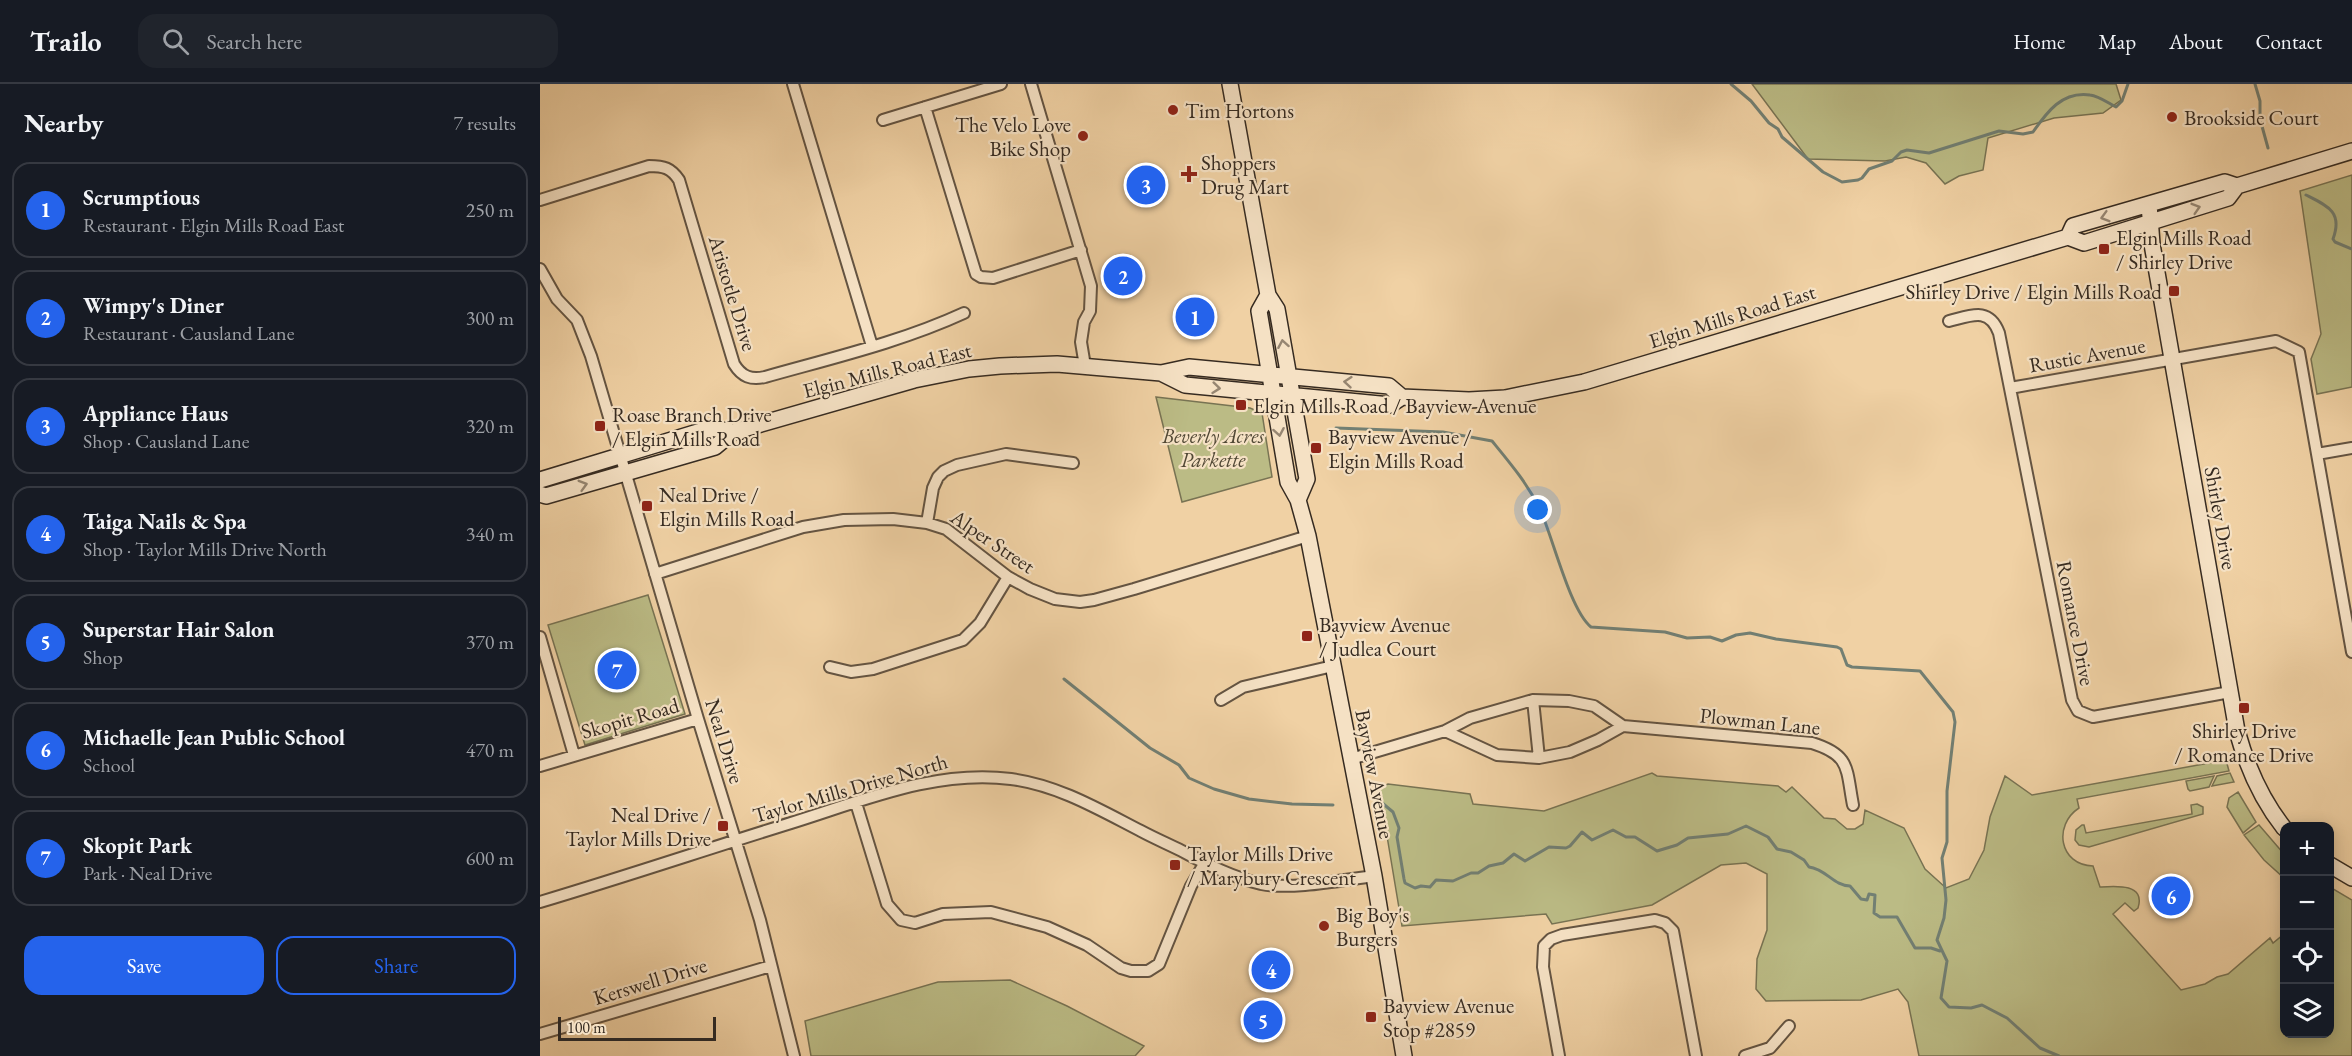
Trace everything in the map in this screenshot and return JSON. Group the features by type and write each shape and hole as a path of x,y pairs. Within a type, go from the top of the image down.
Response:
{"main road":[{"name":"Bayview Avenue","path":"1230,84 1268,295 1277,309 1307,479 1298,500"},
{"name":"Elgin Mills Road East","path":"2068,237 2073,226 2225,182 2237,186 2352,151"},
{"name":"Elgin Mills Road East","path":"1161,373 1185,385 1390,405 1402,397 1469,400 1505,398 1584,382 2068,237 2084,243 2228,198 2237,186"},
{"name":"Shirley Drive","path":"2149,204 2172,359 2230,692 2245,762 2263,798 2280,822"},
{"name":"Bayview Avenue","path":"1268,295 1259,311 1288,482 1298,500 1308,536 1374,876 1404,1056"},
{"name":"Elgin Mills Road East","path":"540,494 546,496 715,447 734,432 944,374 1000,366 1085,366 1161,373 1189,367 1389,386 1402,397"},
{"name":"Elgin Mills Road East","path":"540,480 620,454 711,429 734,432"},
{"path":"2334,867 2352,878"}],"street":[{"path":"792,84 872,346 934,326 964,313"},
{"path":"883,120 1001,84"},
{"path":"1031,84 1091,286 1090,311 1084,322 1081,342 1085,366"},
{"path":"925,107 976,274 993,278 1081,250"},
{"name":"Aristotle Drive","path":"540,200 649,166 672,169 680,180 734,364 742,375 756,379 872,346"},
{"name":"Neal Drive","path":"540,269 557,298 577,320 591,356 736,840 794,1056"},
{"path":"1948,321 1976,314 1989,317 1995,324 2010,388"},
{"name":"Rustic Avenue","path":"2010,388 2276,341 2299,352 2317,454"},
{"name":"Romance Drive","path":"2010,388 2072,700 2078,711 2093,717 2230,692"},
{"path":"2352,448 2317,454 2350,626 2352,652"},
{"path":"927,523 933,488 938,477 957,465 1006,454 1073,463"},
{"name":"Alper Street","path":"655,574 803,527 844,520 893,519 927,523 946,530 1008,577 1045,597 1066,601 1094,600 1308,536"},
{"path":"830,667 851,672 873,669 963,640 980,623 1008,577"},
{"path":"540,637 574,755"},
{"path":"1221,699 1243,687 1333,666"},
{"path":"1533,700 1539,758"},
{"name":"Plowman Lane","path":"1351,759 1445,731 1470,718 1533,700 1569,701 1594,706 1623,726 1812,743 1828,748 1838,753 1845,764 1853,805"},
{"name":"Skopit Road","path":"540,766 698,719"},
{"path":"1445,731 1497,755 1539,758 1569,752 1623,726"},
{"name":"Taylor Mills Drive North","path":"540,902 933,780 967,776 1032,782 1062,792 1203,864 1232,876 1263,884 1312,883 1374,876"},
{"path":"856,803 887,904 901,920 915,923 944,914 971,912 991,912 1016,917 1047,927 1087,945 1121,968 1131,971 1148,971 1159,964 1191,886 1203,864"},
{"path":"1558,1056 1543,966 1544,946 1551,939 1562,935 1655,920 1665,923 1672,931 1696,1056"},
{"name":"Kerswell Drive","path":"540,1035 771,966"},
{"path":"1745,1056 1770,1048 1789,1026"}],"green space":[{"path":"1752,84 2116,84 2121,100 2103,113 2054,118 1988,138 1983,170 1959,176 1945,184 1926,163 1906,157 1885,161 1808,159"},
{"path":"2352,175 2352,387 2317,394 2311,359 2321,334 2300,191"},
{"name":"Beverly Acres Parkette","path":"1156,397 1250,408 1262,413 1272,477 1182,502"},
{"path":"648,595 685,714 585,745 548,625"},
{"path":"2226,760 2229,771 2077,799 2079,808 2065,824 2063,834 2067,852 2082,864 2093,866 2100,887 2128,888 2138,894 2138,908 2134,911 2125,903 2113,914 2181,990 2205,984 2228,974 2270,938 2273,943 2280,937 2280,1038 2334,1038 2334,889 2352,900 2352,1056 1919,1056 1908,1002 1898,989 1861,1000 1766,1001 1756,989 1757,959 1767,930 1767,874 1746,863 1721,865 1652,905 1552,924 1546,914 1402,926 1379,788 1388,784 1470,794 1473,804 1544,811 1652,773 1657,776 1778,786 1786,792 1792,787 1824,818 1835,819 1847,829 1855,829 1863,824 1865,810 1904,828 1925,869 1946,888 1969,879 1984,850 1990,817 2005,776 2032,795"},
{"path":"2230,773 2234,782 2212,786 2217,776"},
{"path":"2214,776 2209,787 2190,791 2188,789 2186,781"},
{"path":"2238,792 2256,822 2243,833 2227,807 2229,798"},
{"path":"2197,804 2203,807 2203,814 2089,847 2079,845 2075,840 2076,830 2082,825 2086,833 2192,814 2191,805"},
{"path":"2259,825 2280,849 2280,874 2264,860 2244,835"},
{"path":"1010,980 1067,1006 1144,1046 1135,1056 811,1056 805,1021 938,982"}],"waterway":[{"path":"1731,84 1751,101 1769,123 1778,129 1782,137 1823,172 1842,182 1858,180 1869,169 1892,161 1901,152 1907,150 1929,153 1999,131 2023,134 2033,132 2056,104 2071,96 2093,96 2116,107 2122,101 2128,84"},
{"path":"2255,84 2260,101 2260,119 2268,148"},
{"path":"2306,195 2332,211 2336,222 2333,239 2352,249"},
{"path":"1336,428 1443,432 1492,441 1512,465 1540,509 1569,590 1583,618 1591,627 1665,632 1687,638 1710,637 1722,641 1736,635 1750,633 1837,647 1841,649 1847,665 1852,667 1920,671 1953,712 1955,722 1947,791 1947,842 1942,858 1946,900 1944,918 1937,940 1947,961 1941,998 1949,1007 1971,1008 1982,1005 2007,1018 2040,1048 2059,1056"},
{"path":"1064,679 1150,748 1179,765 1189,778 1214,789 1249,799 1292,804 1333,805"},
{"path":"1381,802 1393,812 1399,828 1397,837 1405,883 1415,888 1430,887 1436,880 1453,881 1471,873 1478,873 1489,866 1503,863 1514,854 1525,861 1549,847 1566,848 1582,832 1592,840 1613,830 1626,837 1635,837 1657,851 1677,845 1688,838 1728,834 1746,826 1768,837 1777,849 1791,852 1804,860 1809,867 1815,868 1839,883 1850,886 1861,899 1867,900 1869,894 1875,895 1874,913 1880,917 1897,917 1915,948 1931,948 1940,951"}],"place":[{"name":"Tim Hortons","path":"1173,110"},
{"name":"Brookside Court","path":"2172,117"},
{"name":"The Velo Love Bike Shop","path":"1083,136"},
{"name":"Shoppers Drug Mart","path":"1189,174"},
{"name":"Appliance Haus","path":"1146,185"},
{"name":"Elgin Mills Road / Shirley Drive","path":"2104,249"},
{"name":"Wimpy's Diner","path":"1123,276"},
{"name":"Shirley Drive / Elgin Mills Road","path":"2174,291"},
{"name":"Scrumptious","path":"1195,317"},
{"name":"Elgin Mills Road / Bayview Avenue","path":"1241,405"},
{"name":"Roase Branch Drive / Elgin Mills Road","path":"600,426"},
{"name":"Bayview Avenue / Elgin Mills Road","path":"1316,448"},
{"name":"Neal Drive / Elgin Mills Road","path":"647,506"},
{"name":"Bayview Avenue / Judlea Court","path":"1307,636"},
{"name":"Skopit Park","path":"617,670"},
{"name":"Shirley Drive / Romance Drive","path":"2244,708"},
{"name":"Neal Drive / Taylor Mills Drive","path":"723,826"},
{"name":"Taylor Mills Drive / Marybury Crescent","path":"1175,865"},
{"name":"Michaelle Jean Public School","path":"2171,896"},
{"name":"Big Boy's Burgers","path":"1324,926"},
{"name":"Taiga Nails & Spa","path":"1271,970"},
{"name":"Bayview Avenue Stop #2859","path":"1371,1017"},
{"name":"Superstar Hair Salon","path":"1263,1020"}]}
